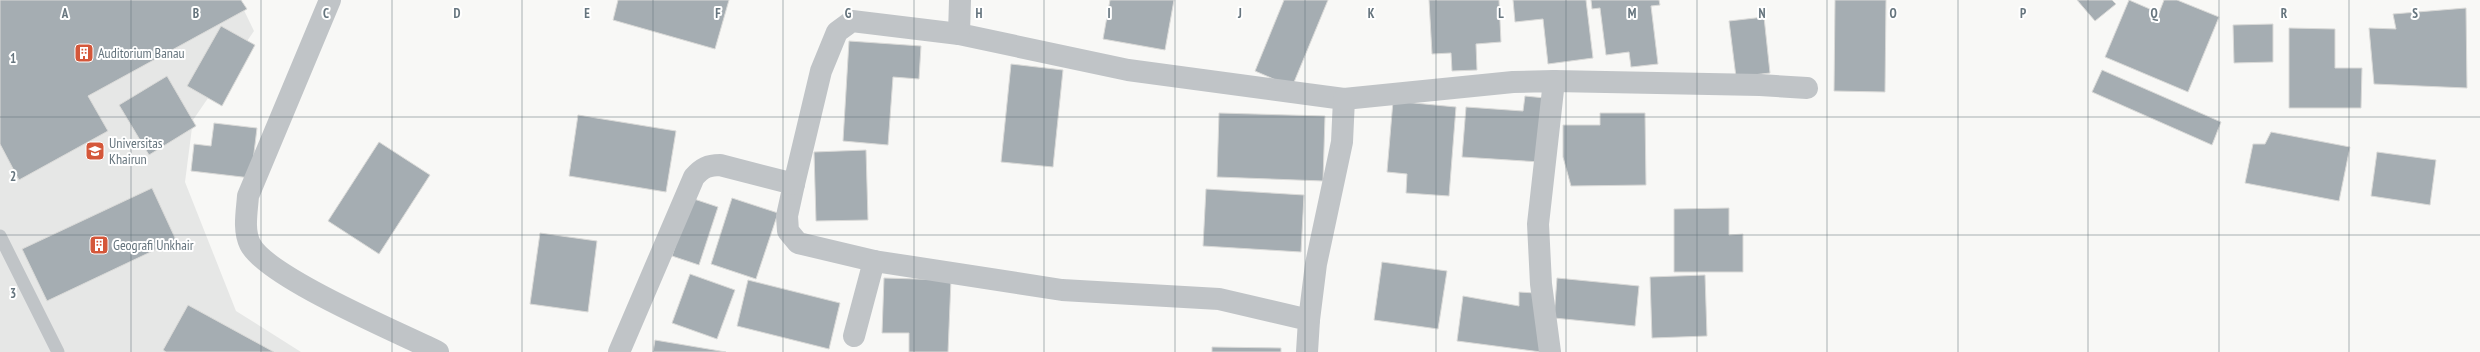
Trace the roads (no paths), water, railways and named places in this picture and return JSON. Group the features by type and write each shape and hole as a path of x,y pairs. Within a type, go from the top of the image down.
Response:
{"street":[{"path":"330,0 248,196 246,226 250,243 258,256 300,285 438,352"},
{"path":"959,34 960,0"},
{"path":"1309,320 1219,299 1062,290 874,261 798,243 792,238 788,231 787,216 821,71 837,32 852,21 959,34 1128,70 1344,99 1513,82 1554,81 1760,85 1807,88"},
{"path":"1550,352 1541,284 1538,224 1554,81"},
{"path":"1307,352 1309,320 1316,264 1342,142 1344,99"},
{"path":"618,352 694,177 699,171 708,165 720,166 794,184"},
{"path":"854,336 874,261"}],"lane":[{"path":"0,236 58,352"}],"place":[{"name":"Auditorium Banau","path":"84,53"},
{"name":"Universitas Khairun","path":"95,151"},
{"name":"Geografi Unkhair","path":"99,245"}]}
